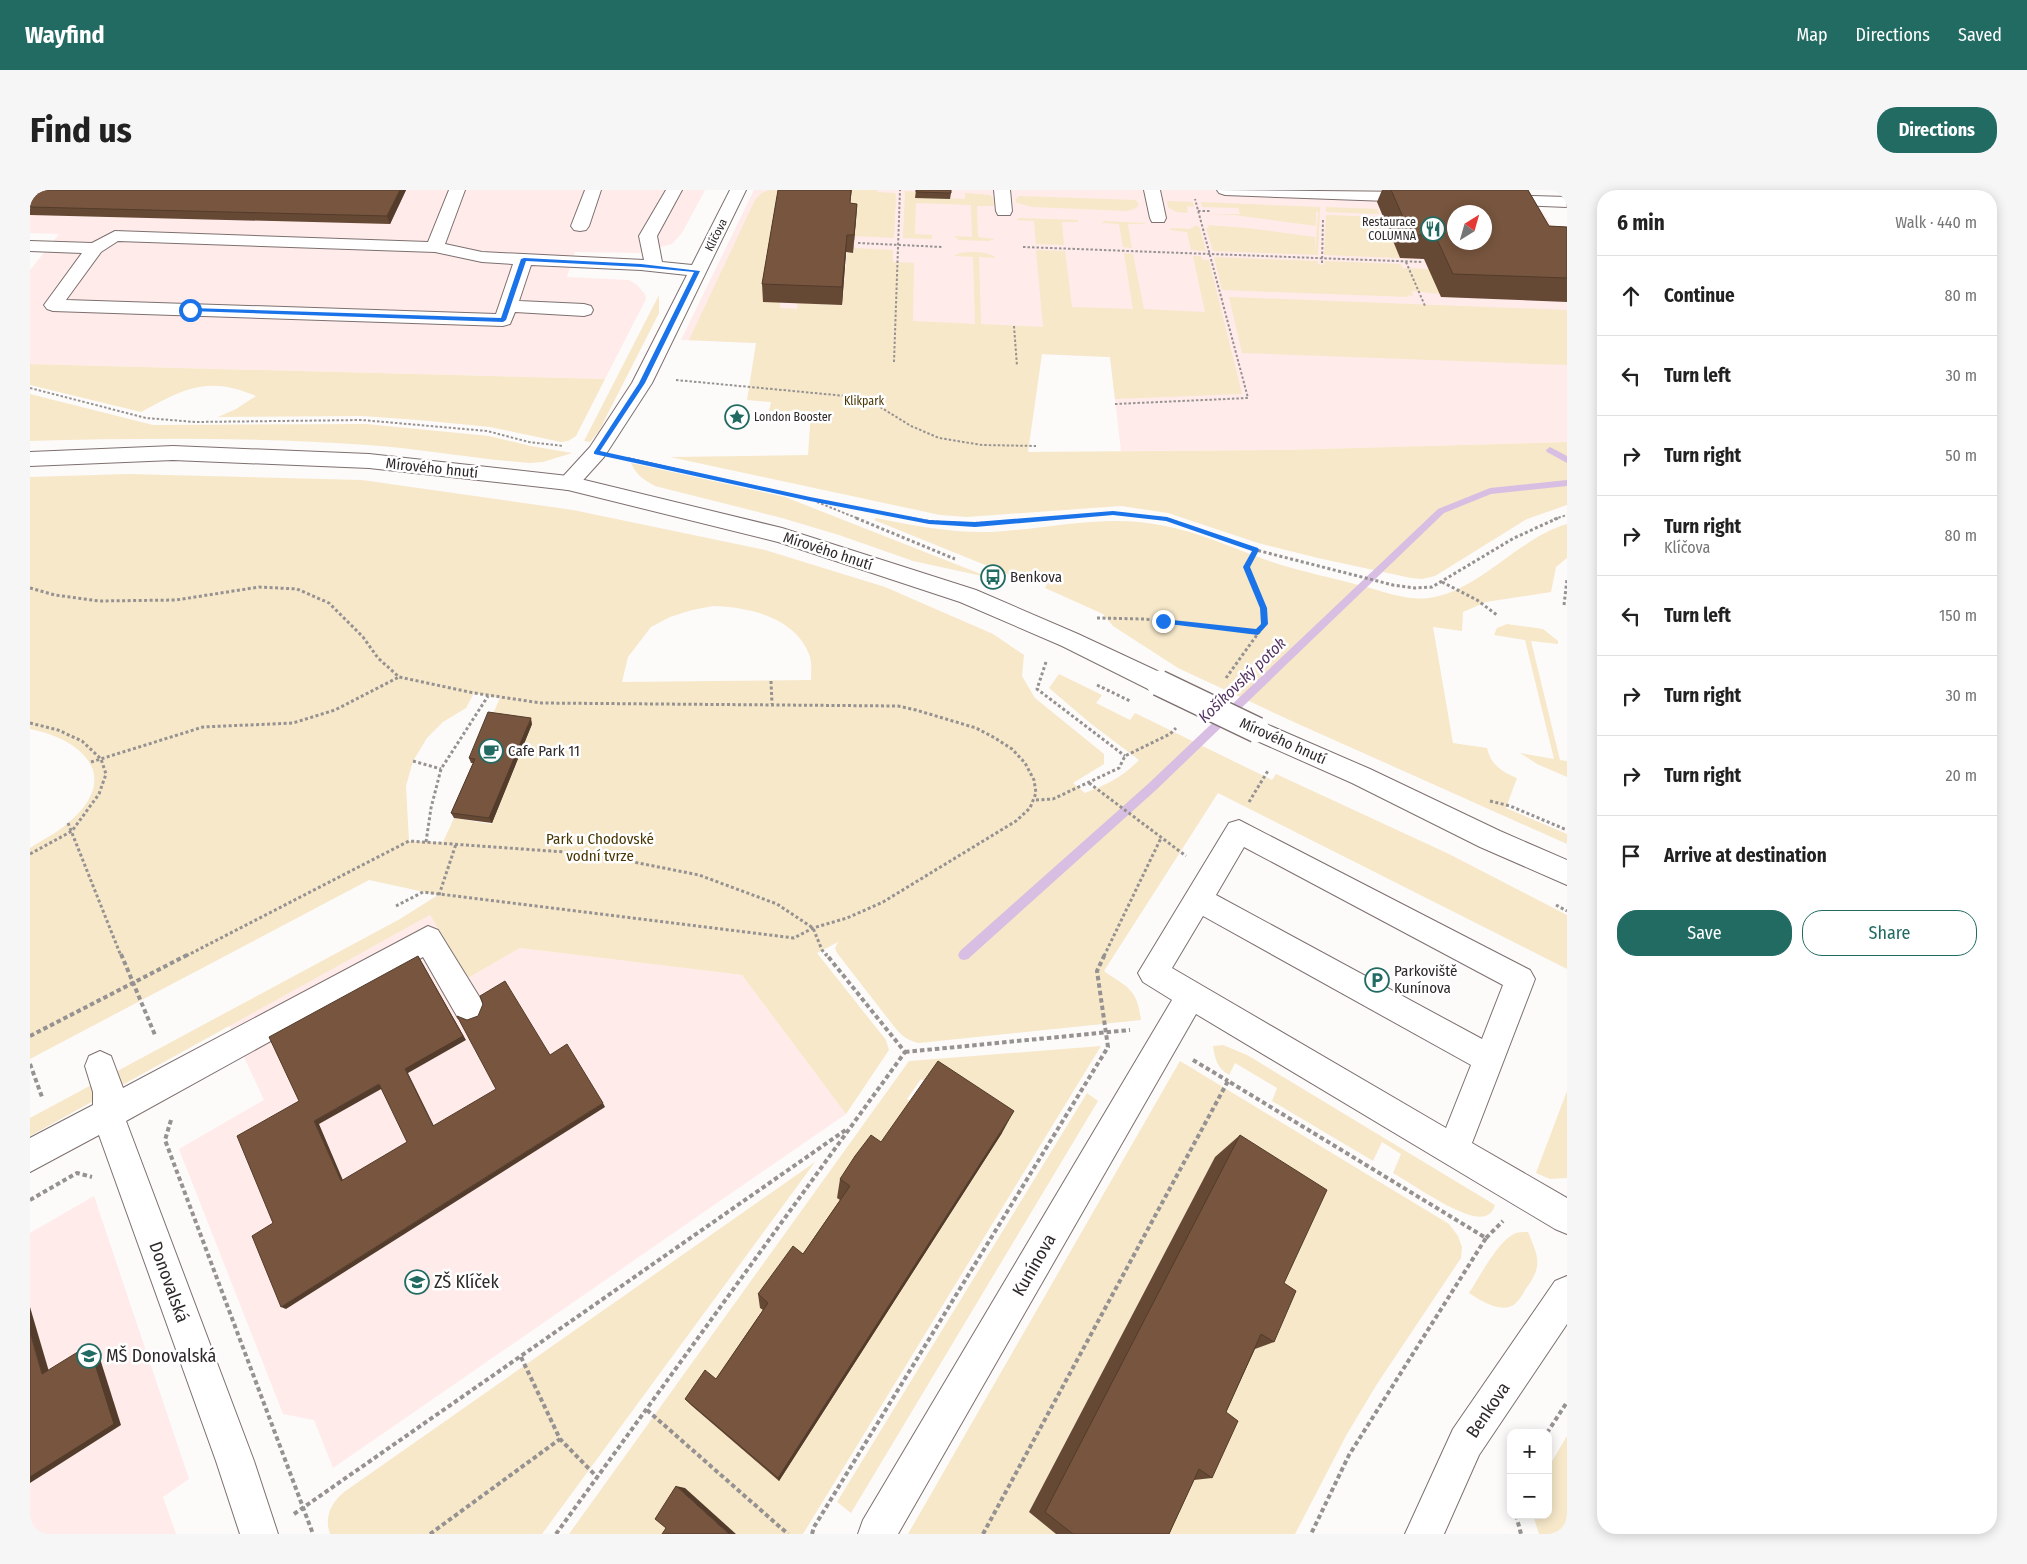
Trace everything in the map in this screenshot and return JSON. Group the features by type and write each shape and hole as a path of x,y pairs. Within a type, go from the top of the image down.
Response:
{"street":[{"path":"434,246 457,190"},
{"path":"580,226 592,190"},
{"path":"654,267 648,236 674,190"},
{"name":"Klíčova","path":"568,483 597,452 642,383 738,190"},
{"path":"1002,190 1004,211"},
{"path":"1152,190 1158,218"},
{"path":"1225,190 1292,191 1429,198"},
{"path":"1477,199 1562,198"},
{"path":"524,259 503,320 53,305 95,248 115,236 434,246 482,257 524,259 654,267 697,271"},
{"path":"30,246 95,248"},
{"path":"508,306 584,310"},
{"name":"Mírového hnutí","path":"30,459 173,453 351,460 568,483 782,536 968,596 1070,640 1256,730 1361,776 1490,839 1567,873"},
{"path":"1454,1149 1520,979 1239,831 1153,973 1567,1217"},
{"path":"1198,899 1489,1059"},
{"path":"30,1156 106,1091 238,1042 428,939 469,1008"},
{"name":"Kunínova","path":"877,1534 1191,995"},
{"name":"Donovalská","path":"106,1091 235,1460 273,1526"},
{"name":"Benkova","path":"1424,1534 1466,1442 1567,1293"}],"path":[{"path":"894,362 900,190"},
{"path":"1115,404 1248,398 1195,199"},
{"path":"1322,263 1323,213"},
{"path":"858,242 942,247"},
{"path":"1023,247 1422,262"},
{"path":"1406,262 1424,306"},
{"path":"1014,326 1017,366"},
{"path":"672,380 846,396 872,402 911,426 939,438 982,445 1036,446"},
{"path":"30,388 146,418 196,422 362,420 487,431 529,442 597,452 810,499 929,522 975,524 1113,513 1167,519 1256,550 1327,569 1415,588 1432,587 1526,531 1549,520 1567,515"},
{"path":"1222,685 1264,624 1264,608 1246,567 1256,550"},
{"path":"1564,605 1567,579"},
{"path":"1441,582 1477,600 1497,615"},
{"path":"30,588 54,595 99,601 176,600 259,587 297,589 329,603 363,637 378,658 398,677 488,696 540,703 898,706 967,725 1004,744 1017,755 1031,773 1036,788 1036,800 1027,813 1016,821 883,902 847,918 813,928 794,938 423,892 396,906"},
{"path":"1097,618 1144,619 1258,632"},
{"path":"1055,665 1047,661 1037,689 1126,756"},
{"path":"91,762 203,728 293,723 335,710 398,677"},
{"path":"771,680 772,704"},
{"path":"1088,681 1097,685"},
{"path":"426,842 431,808 441,769 488,696"},
{"path":"30,723 58,730 82,741 100,758 106,774 99,794 72,831 30,854"},
{"path":"1036,800 1053,799 1119,768 1126,756 1170,734 1177,727"},
{"path":"413,760 441,769"},
{"path":"1246,807 1271,766"},
{"path":"1089,782 1180,853"},
{"path":"1510,806 1567,830"},
{"path":"68,823 132,983 155,1035"},
{"path":"812,1534 819,1519 1108,1047 1097,971 1162,838"},
{"path":"30,1036 409,841 593,854 699,875 777,904 813,928 822,950 905,1052"},
{"path":"439,894 456,844"},
{"path":"556,1534 905,1052 1107,1034"},
{"path":"30,1064 42,1097"},
{"path":"983,1534 1228,1081 1486,1238 1349,1455 1311,1534"},
{"path":"172,1117 165,1140 313,1534"},
{"path":"273,1526 304,1508 851,1127"},
{"path":"521,1357 560,1439 598,1478"},
{"path":"1550,1429 1567,1402"},
{"path":"647,1410 788,1534"},
{"path":"430,1534 560,1439"},
{"path":"1517,1519 1521,1534"}],"shaded area":[{"path":"30,190 705,190 682,233 672,244 639,253 575,252 567,277 629,280 637,285 645,294 646,299 605,379 30,364 30,270 59,234 30,233"},
{"path":"754,190 1357,190 1532,196 1557,234 1567,235 1567,442 1282,450 1121,451 1110,357 681,340"},
{"name":"ZŠ Klíček","path":"430,915 468,978 520,948 742,975 846,1114 333,1468 314,1420 283,1414 179,1149 264,1100 229,1025"},
{"name":"MŠ Donovalská","path":"94,1196 189,1479 163,1497 176,1534 30,1534 30,1233"}],"green space":[{"name":"Klikpark","path":"769,190 877,190 877,192 895,193 896,196 894,238 855,236 856,221 780,303 780,308 797,309 798,303 842,305 847,252 854,252 854,248 893,250 893,262 914,263 913,321 975,324 973,257 955,255 964,252 976,252 993,256 996,258 979,257 981,324 1043,327 1036,250 1065,251 1072,307 1133,309 1124,253 1133,254 1144,309 1205,312 1193,256 1201,256 1203,260 1209,260 1242,394 1115,399 1110,357 1042,354 1028,452 1282,450 1567,442 1567,505 1527,519 1435,576 1422,579 1318,558 1258,543 1168,513 1121,506 967,517 940,515 670,457 808,455 811,411 769,411 771,402 747,400 756,343 689,340 755,200 762,193"},
{"path":"905,191 916,192 916,197 965,199 965,193 990,195 993,198 994,206 977,206 978,237 995,239 988,241 959,240 954,236 972,237 971,205 916,203 915,234 932,235 932,239 903,238"},
{"path":"1019,196 1136,200 1139,205 1127,211 1033,207 1017,203 1015,200"},
{"path":"1167,201 1193,202 1194,207 1187,206 1188,213 1176,212 1168,207"},
{"path":"1201,202 1320,207 1318,255 1213,251 1206,228 1209,228 1208,225 1315,237 1315,254 1318,212 1316,212 1316,226 1234,215 1205,214 1240,214 1238,208 1202,207"},
{"path":"1326,207 1377,209 1379,214 1326,212"},
{"path":"1326,215 1381,217 1400,258 1324,255"},
{"path":"1019,218 1078,220 1079,222 1062,222 1064,245 1036,244 1034,221 1016,220"},
{"path":"1105,221 1146,224 1128,224 1132,248 1123,247 1119,224 1101,223"},
{"path":"1196,225 1200,228 1206,251 1191,250 1187,232 1169,230 1172,228 1190,229"},
{"path":"1214,257 1318,261 1318,264 1324,265 1324,261 1400,264 1403,268 1429,269 1440,294 1412,291 1413,296 1407,295 1408,297 1222,290"},
{"path":"659,295 659,313 599,431 590,442 584,441"},
{"path":"1229,297 1567,310 1567,365 1242,353"},
{"path":"30,364 605,379 576,436 568,441 561,442 490,427 418,420 362,416 218,417 236,409 256,396 223,386 196,387 183,391 141,412 30,385"},
{"path":"30,394 153,425 366,424 489,436 572,453 543,462 530,463 326,442 199,439 30,441"},
{"path":"631,463 785,497 991,578 913,561 839,535 782,518 655,486 641,477"},
{"name":"Park u Chodovské vodní tvrze","path":"128,474 362,480 573,510 765,550 885,587 993,634 1024,655 1022,676 1035,698 1104,754 1104,764 1073,783 1085,793 1114,780 1139,760 1090,723 1049,688 1059,674 1102,695 1096,703 1130,720 1135,713 1272,780 1276,774 1449,854 1567,915 1567,969 1218,793 1104,971 1125,985 1134,994 1141,1020 919,1043 906,1038 896,1029 837,953 835,948 838,942 817,953 886,1040 889,1050 846,1114 742,975 520,948 468,978 430,915 30,1136 30,1118 400,919 438,895 369,880 30,1059 30,848 64,827 84,806 93,791 94,776 90,763 67,742 50,734 30,729 30,477","holes":["713,606 756,612 770,617 794,632 804,643 810,657 811,680 622,682 628,657 651,627 670,617","474,693 500,698 491,718 532,724 491,824 454,818 443,842 409,841 406,786 413,761 427,738 443,722 466,708"]},
{"path":"876,518 933,528 976,532 1118,521 1160,525 1204,537 1286,566 1395,595 1421,599 1448,593 1465,585 1532,540 1567,524 1567,558 1556,567 1551,592 1486,602 1463,612 1462,631 1433,627 1453,743 1487,748 1491,759 1498,767 1517,778 1506,808 1567,834 1567,844 1178,668 1113,626 1103,614 1045,588 1048,582 1020,571 1015,577 874,520"},
{"path":"1507,624 1543,629 1558,641 1558,644 1531,641 1560,760 1567,761 1567,777 1537,764 1520,753 1554,759 1525,640 1494,635 1497,628"},
{"path":"1223,1045 1247,1055 1495,1205 1493,1211 1485,1216 1477,1217 1453,1208 1393,1173 1401,1154 1382,1142 1373,1161 1272,1101 1277,1088 1235,1063 1229,1075 1219,1066 1213,1046"},
{"path":"1101,1046 803,1534 736,1534 685,1489 671,1534 569,1534 909,1061","holes":["921,1079 1002,1133 779,1480 692,1406 721,1388 770,1316 761,1307 847,1205 916,1106 907,1099"]},
{"path":"1180,1061 1449,1224 1458,1236 1462,1247 1461,1258 1377,1384 1347,1434 1295,1534 1144,1534 1215,1157 1029,1512 1056,1534 908,1534"},
{"path":"1567,1091 1567,1178 1550,1179 1536,1173"},
{"path":"1087,1093 1098,1101 851,1513 837,1502"},
{"path":"815,1162 542,1534 330,1534 328,1516 335,1501 344,1492"},
{"path":"1528,1232 1537,1255 1537,1268 1531,1282 1516,1303 1505,1308 1499,1307 1486,1303 1469,1293 1503,1243 1516,1233"},
{"path":"1567,1436 1567,1534 1539,1534 1534,1519 1552,1519 1552,1461"}],"building":[{"path":"30,190 400,190 387,216 30,207"},
{"path":"778,190 851,190 850,203 857,204 854,235 847,235 842,287 762,284"},
{"path":"916,190 951,190 951,193 916,192"},
{"path":"1391,190 1528,190 1549,226 1567,227 1567,278 1453,274 1435,235 1411,235"},
{"path":"488,712 531,718 489,818 451,813 475,759 469,758"},
{"path":"418,956 463,1036 405,1069 433,1126 496,1089 457,1016 467,1020 478,1016 483,1004 480,996 505,981 550,1055 567,1044 603,1103 281,1307 252,1236 273,1223 237,1136 299,1101 269,1037","holes":["379,1084 407,1142 341,1181 314,1121"]},
{"path":"938,1061 1014,1111 778,1478 685,1399 705,1370 716,1379 768,1303 758,1294 793,1246 803,1254 850,1186 840,1179 855,1156 871,1135 881,1142"},
{"path":"1240,1135 1327,1190 1284,1283 1296,1291 1274,1342 1261,1334 1226,1412 1238,1421 1212,1478 1199,1469 1169,1534 1073,1534 1045,1512"},
{"path":"30,1332 42,1374 89,1345 114,1424 30,1477"},
{"path":"676,1486 729,1534 662,1534 666,1528 655,1519"}],"waterway":[{"path":"1550,450 1567,460"},
{"name":"Košíkovský potok","path":"964,955 1152,787 1441,511 1490,491 1567,483"}],"place":[{"name":"Restaurace COLUMNA","path":"1433,229"},
{"name":"London Booster","path":"737,417"},
{"name":"Benkova","path":"993,577"},
{"name":"Cafe Park 11","path":"491,751"},
{"name":"Parkoviště Kunínova","path":"1377,980"},
{"name":"ZŠ Klíček","path":"417,1282"},
{"name":"MŠ Donovalská","path":"89,1356"}],"route":[{"path":"190,310 503,320 524,259 641,265 697,271 642,383 597,452 810,499 929,522 975,524 1113,513 1167,519 1256,550 1246,567 1264,608 1264,624 1258,632 1163,621"}]}
